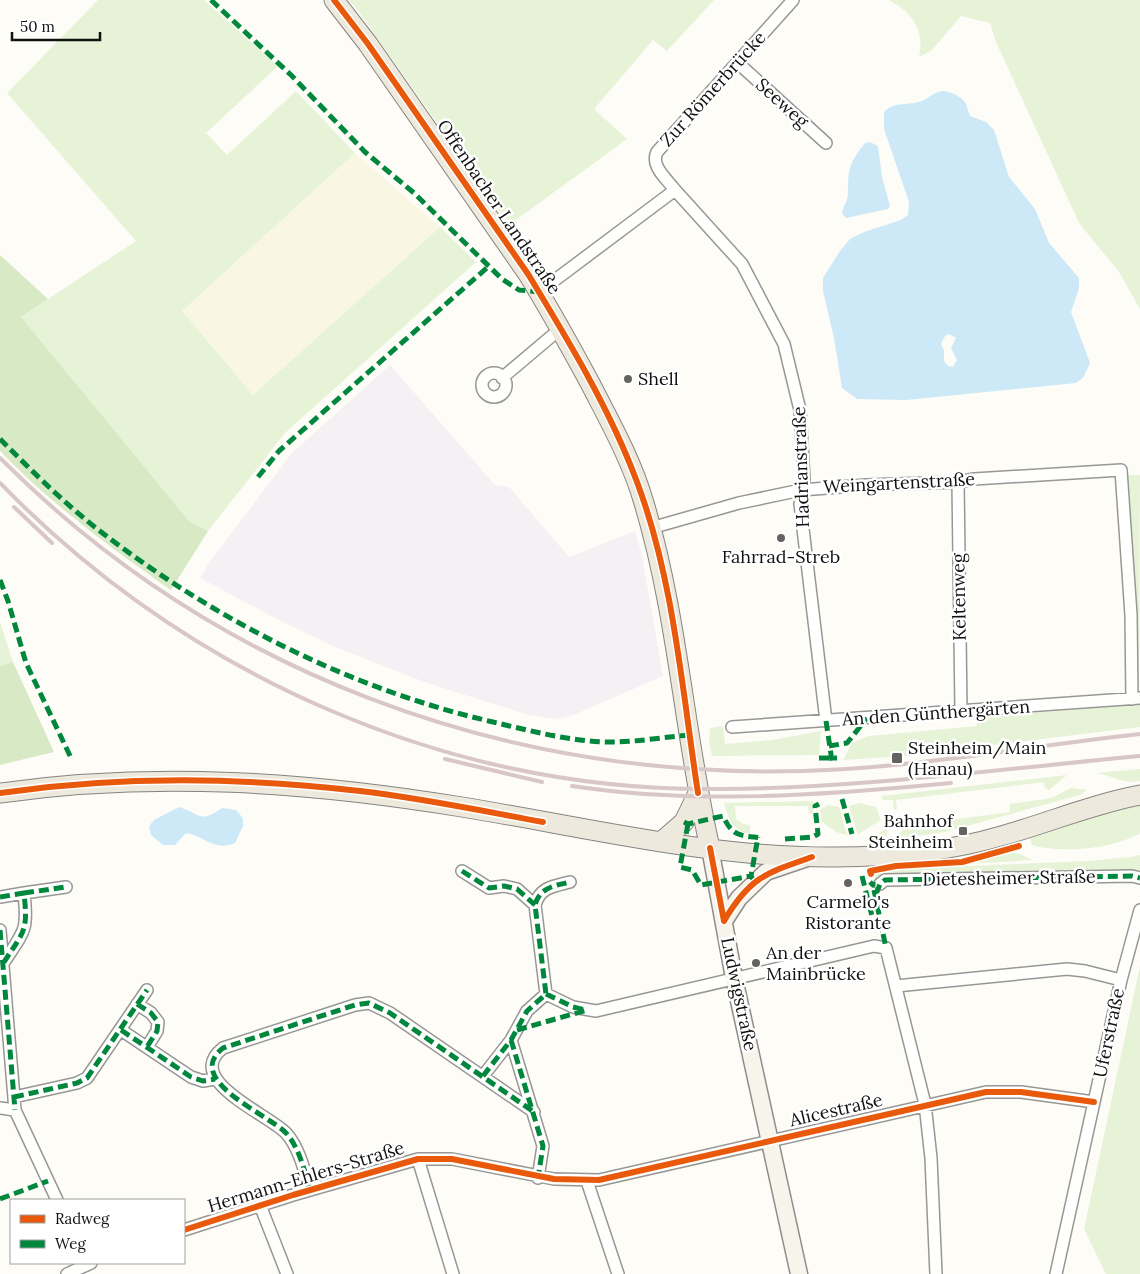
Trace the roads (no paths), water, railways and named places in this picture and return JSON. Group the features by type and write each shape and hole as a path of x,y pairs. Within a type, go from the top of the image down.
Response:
{"main road":[{"name":"Offenbacher Landstraße","path":"334,0 368,44 539,292 621,444 637,481 651,528 673,628 698,793 710,848"},
{"path":"0,793 44,787 132,781 245,782 319,787 463,807 661,842 812,857 890,855 954,847 1002,836 1099,804 1140,795"},
{"path":"661,842 684,822 698,793"},
{"name":"Ludwigstraße","path":"710,848 734,978 799,1274"},
{"path":"724,921 739,898 766,872 812,857"}],"street":[{"name":"Zur Römerbrücke","path":"676,190 657,167 656,155 793,0"},
{"name":"Seeweg","path":"738,63 826,142"},
{"path":"539,292 676,190"},
{"name":"Hadrianstraße","path":"676,190 742,264 784,344 800,410 804,479 800,504 826,721"},
{"path":"502,378 560,329"},
{"name":"Weingartenstraße","path":"651,528 747,501 815,488 958,482 974,479 1121,470 1136,698"},
{"name":"Keltenweg","path":"958,482 961,711"},
{"name":"An den Günthergärten","path":"732,727 1136,698"},
{"path":"462,871 489,888 504,886 516,889 535,905"},
{"name":"Dietesheimer Straße","path":"880,884 885,880 1132,876 1140,878"},
{"path":"546,994 535,905 538,896 544,889 570,882"},
{"path":"0,897 66,887"},
{"path":"4,962 26,925 24,893"},
{"name":"Uferstraße","path":"1056,1274 1121,980 1140,910"},
{"path":"0,930 15,1110 57,1199"},
{"path":"546,994 573,1007 596,1011 879,946 886,948 925,1104 931,1158 936,1274"},
{"path":"896,986 1067,969 1085,971 1121,980"},
{"path":"14,1097 83,1082 93,1073 148,990"},
{"path":"483,1076 511,1040 527,1012 546,994"},
{"path":"137,1004 151,1013 158,1022 157,1032 147,1047"},
{"path":"310,1190 293,1144 285,1131 225,1090 215,1079 212,1064 214,1058 229,1045 355,1005 370,1004 390,1013 534,1112"},
{"path":"121,1030 191,1077 203,1081 215,1079"},
{"path":"511,1040 543,1146 538,1178"},
{"name":"Alicestraße","path":"586,1181 624,1175 925,1104 986,1092 1007,1091 1094,1102"},
{"path":"0,1108 15,1110"},
{"path":"418,1159 453,1274"},
{"name":"Hermann-Ehlers-Straße","path":"185,1230 260,1205 418,1159 462,1161 538,1178 586,1181"},
{"path":"586,1181 618,1274"},
{"path":"260,1205 287,1274"},
{"path":"67,1274 89,1266"}],"water":[{"path":"940,92 949,92 959,97 966,104 970,116 986,122 994,130 1009,177 1035,209 1049,243 1079,278 1079,288 1071,312 1090,363 1083,378 1076,383 906,400 857,399 842,388 834,338 823,291 823,278 850,239 864,232 901,220 908,215 909,202 884,129 884,112 893,106 922,101","holes":["949,334 956,338 951,348 957,360 953,367 948,366 944,361 944,350 941,344 945,336"]},
{"path":"870,142 878,146 882,177 890,206 888,209 846,218 842,213 848,196 850,167 865,143"},
{"path":"179,807 204,817 222,808 236,810 243,818 243,826 235,843 228,845 215,845 186,833 175,845 163,845 151,835 149,826 154,820"}],"railway":[{"path":"0,458 84,534 173,599 269,654 369,698 473,732 581,756 691,769 803,771 888,766 1140,734"},
{"path":"0,483 74,552 154,613 240,666 330,710 424,745 521,770 621,785 722,789 774,788 879,782 1140,756"},
{"path":"14,507 52,543"},
{"path":"445,759 542,782"},
{"path":"572,786 619,792 714,797 809,794 951,783"}],"place":[{"name":"Shell","path":"628,379"},
{"name":"Fahrrad-Streb","path":"781,538"},
{"name":"Steinheim/Main (Hanau)","path":"897,758"},
{"name":"Bahnhof Steinheim","path":"963,831"},
{"name":"Carmelo's Ristorante","path":"848,883"},
{"name":"An der Mainbrücke","path":"756,963"}]}
